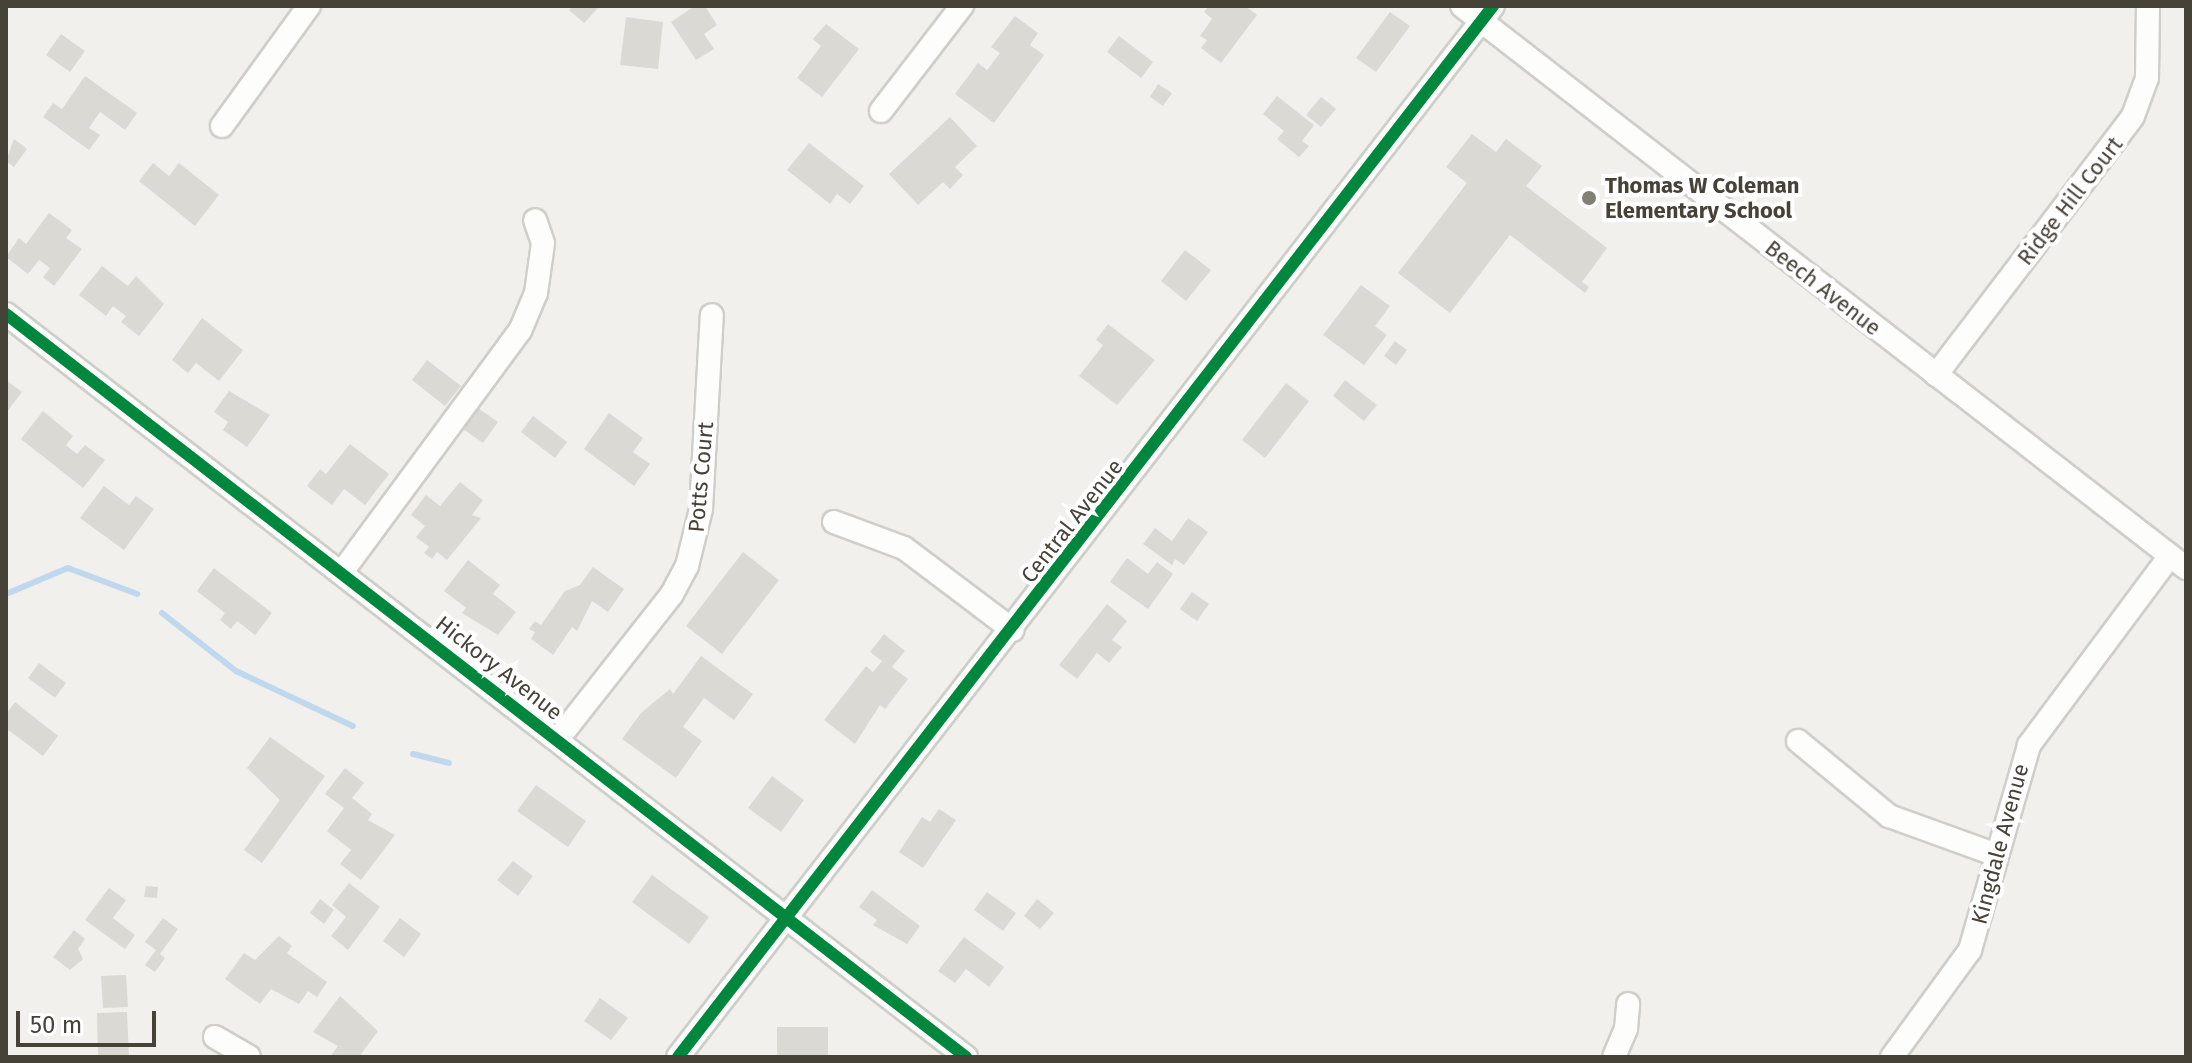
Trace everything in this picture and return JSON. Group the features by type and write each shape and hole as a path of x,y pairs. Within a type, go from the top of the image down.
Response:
{"street":[{"path":"222,126 309,6"},
{"path":"881,111 962,6"},
{"name":"Beech Avenue","path":"1462,6 1487,14 1936,375 2178,562"},
{"name":"Ridge Hill Court","path":"1936,375 2133,116 2147,78 2148,6"},
{"name":"Central Avenue","path":"678,1057 1013,630 1487,14"},
{"path":"342,572 520,331 536,293 543,243 535,220"},
{"name":"Hickory Avenue","path":"6,314 789,916 966,1057"},
{"name":"Potts Court","path":"558,739 672,594 687,566 701,509 712,315"},
{"path":"834,522 904,548 1013,630"},
{"name":"Kingdale Avenue","path":"1892,1057 1970,950 2029,745 2178,562"},
{"path":"1798,741 1889,816 1997,855"},
{"path":"1614,1057 1626,1029 1628,1004"},
{"path":"215,1037 249,1057"}],"building":[{"path":"573,6 600,6 584,23 569,10"},
{"path":"695,6 705,6 717,25 704,34 714,49 696,60 671,22"},
{"path":"1209,6 1245,6 1257,15 1221,63 1201,48 1207,40 1200,36 1212,19 1204,12"},
{"path":"1390,12 1410,26 1376,72 1356,58"},
{"path":"1015,16 1038,33 1030,45 1044,55 994,123 955,94 978,63 987,70 1000,53 991,47"},
{"path":"626,17 663,22 658,69 620,65"},
{"path":"826,24 859,49 822,97 797,78 821,46 813,39"},
{"path":"61,34 85,51 70,72 46,55"},
{"path":"1119,36 1153,62 1141,78 1107,52"},
{"path":"85,76 137,113 125,130 100,112 89,128 100,135 89,150 43,117 53,103 62,109"},
{"path":"1158,84 1172,93 1163,106 1150,97"},
{"path":"1277,96 1314,125 1302,141 1309,146 1299,157 1277,139 1284,131 1263,114"},
{"path":"1321,97 1336,109 1321,127 1306,115"},
{"path":"950,117 977,146 955,167 963,175 950,189 943,182 918,205 889,174"},
{"path":"1472,134 1496,152 1506,139 1542,166 1526,186 1607,248 1582,282 1589,287 1585,293 1510,235 1450,313 1398,273 1467,183 1446,167"},
{"path":"14,139 27,149 14,167 6,161"},
{"path":"809,143 864,186 850,204 837,194 830,204 787,170"},
{"path":"153,163 169,176 179,163 219,195 195,226 139,181"},
{"path":"49,213 72,230 66,238 82,249 54,286 43,277 50,268 39,260 28,274 6,257 19,238 26,244"},
{"path":"1185,250 1211,270 1186,301 1161,281"},
{"path":"102,266 128,286 136,276 164,304 139,336 121,322 126,316 113,306 106,316 79,295"},
{"path":"1361,285 1390,306 1375,326 1387,335 1364,365 1323,335"},
{"path":"202,318 243,350 219,381 196,363 188,373 172,360"},
{"path":"1108,324 1155,360 1117,405 1079,376 1103,345 1096,340"},
{"path":"1395,341 1407,350 1396,365 1384,356"},
{"path":"427,360 461,386 445,406 412,380"},
{"path":"6,380 22,392 6,413"},
{"path":"1345,380 1377,405 1364,421 1333,396"},
{"path":"1286,383 1309,401 1265,458 1242,440"},
{"path":"229,391 270,415 247,447 223,430 228,422 214,412"},
{"path":"478,408 498,422 483,443 463,429"},
{"path":"43,411 73,436 66,445 77,454 85,445 105,460 83,488 21,439"},
{"path":"609,413 643,438 633,452 650,464 634,486 584,449"},
{"path":"533,416 567,442 555,458 521,432"},
{"path":"350,444 389,474 365,505 344,489 332,505 307,486 320,469 326,474"},
{"path":"460,482 483,500 472,515 481,518 447,560 437,552 432,559 424,553 429,547 416,537 425,526 411,515 426,495 440,506"},
{"path":"104,486 129,505 136,496 154,509 124,550 80,518"},
{"path":"1188,518 1208,532 1184,565 1175,559 1172,565 1143,544 1155,528 1172,541"},
{"path":"743,552 779,580 722,654 686,626"},
{"path":"1127,558 1148,574 1157,562 1173,574 1148,609 1110,582"},
{"path":"468,560 500,585 493,594 516,612 498,635 462,613 466,608 444,591"},
{"path":"593,567 624,589 608,612 592,601 577,631 572,627 553,655 531,639 535,632 529,629 535,621 541,625 565,591 580,585"},
{"path":"214,568 272,613 255,635 237,621 231,629 220,620 225,613 197,591"},
{"path":"1192,592 1209,604 1197,621 1180,609"},
{"path":"1107,604 1127,621 1112,640 1122,647 1109,663 1097,653 1077,679 1059,665"},
{"path":"884,634 905,651 892,667 908,679 885,709 880,705 855,744 824,720 866,666 873,672 882,661 870,652"},
{"path":"701,656 753,694 734,720 704,698 683,727 702,741 676,778 622,739 641,713 670,689 673,694"},
{"path":"39,663 66,683 55,698 28,678"},
{"path":"15,702 58,736 43,756 7,729 6,714"},
{"path":"270,737 325,776 262,863 244,850 280,800 247,768"},
{"path":"345,768 364,783 352,798 372,814 368,820 395,835 361,880 340,864 351,850 327,831 344,808 325,794"},
{"path":"772,776 804,800 781,832 748,808"},
{"path":"536,785 586,821 568,847 517,811"},
{"path":"939,809 956,820 923,868 899,852 922,817 930,822"},
{"path":"513,861 533,876 518,896 497,880"},
{"path":"652,875 709,917 689,944 632,902"},
{"path":"349,883 380,907 348,950 331,936 346,917 332,905"},
{"path":"146,886 158,887 157,898 144,897"},
{"path":"109,888 126,900 113,918 135,935 125,949 85,920"},
{"path":"872,890 920,926 907,944 873,925 877,920 859,907"},
{"path":"987,892 1016,913 1003,931 974,910"},
{"path":"320,899 334,910 324,924 310,913"},
{"path":"1037,899 1054,913 1040,929 1024,916"},
{"path":"163,918 178,929 160,954 165,958 155,972 145,965 156,950 145,942"},
{"path":"400,918 421,934 404,957 383,941"},
{"path":"74,930 85,939 78,949 83,959 70,970 53,957"},
{"path":"279,936 292,946 287,953 327,982 317,997 308,991 299,1004 271,989 260,1004 225,979 244,953 255,960"},
{"path":"964,937 1004,967 989,987 966,969 955,983 938,971"},
{"path":"126,975 128,1007 103,1008 101,976"},
{"path":"340,996 378,1031 359,1057 330,1057 338,1046 313,1032"},
{"path":"600,998 628,1018 611,1040 584,1021"},
{"path":"127,1012 129,1057 98,1057 97,1013"},
{"path":"777,1027 828,1027 828,1057 777,1057"}],"waterway":[{"path":"6,594 68,568 137,594"},
{"path":"162,613 236,671 353,726"},
{"path":"413,754 449,763"}],"cycle path":[{"path":"678,1057 1493,6"},
{"path":"6,314 966,1057"}],"place":[{"name":"Thomas W Coleman Elementary School","path":"1589,198"}]}
